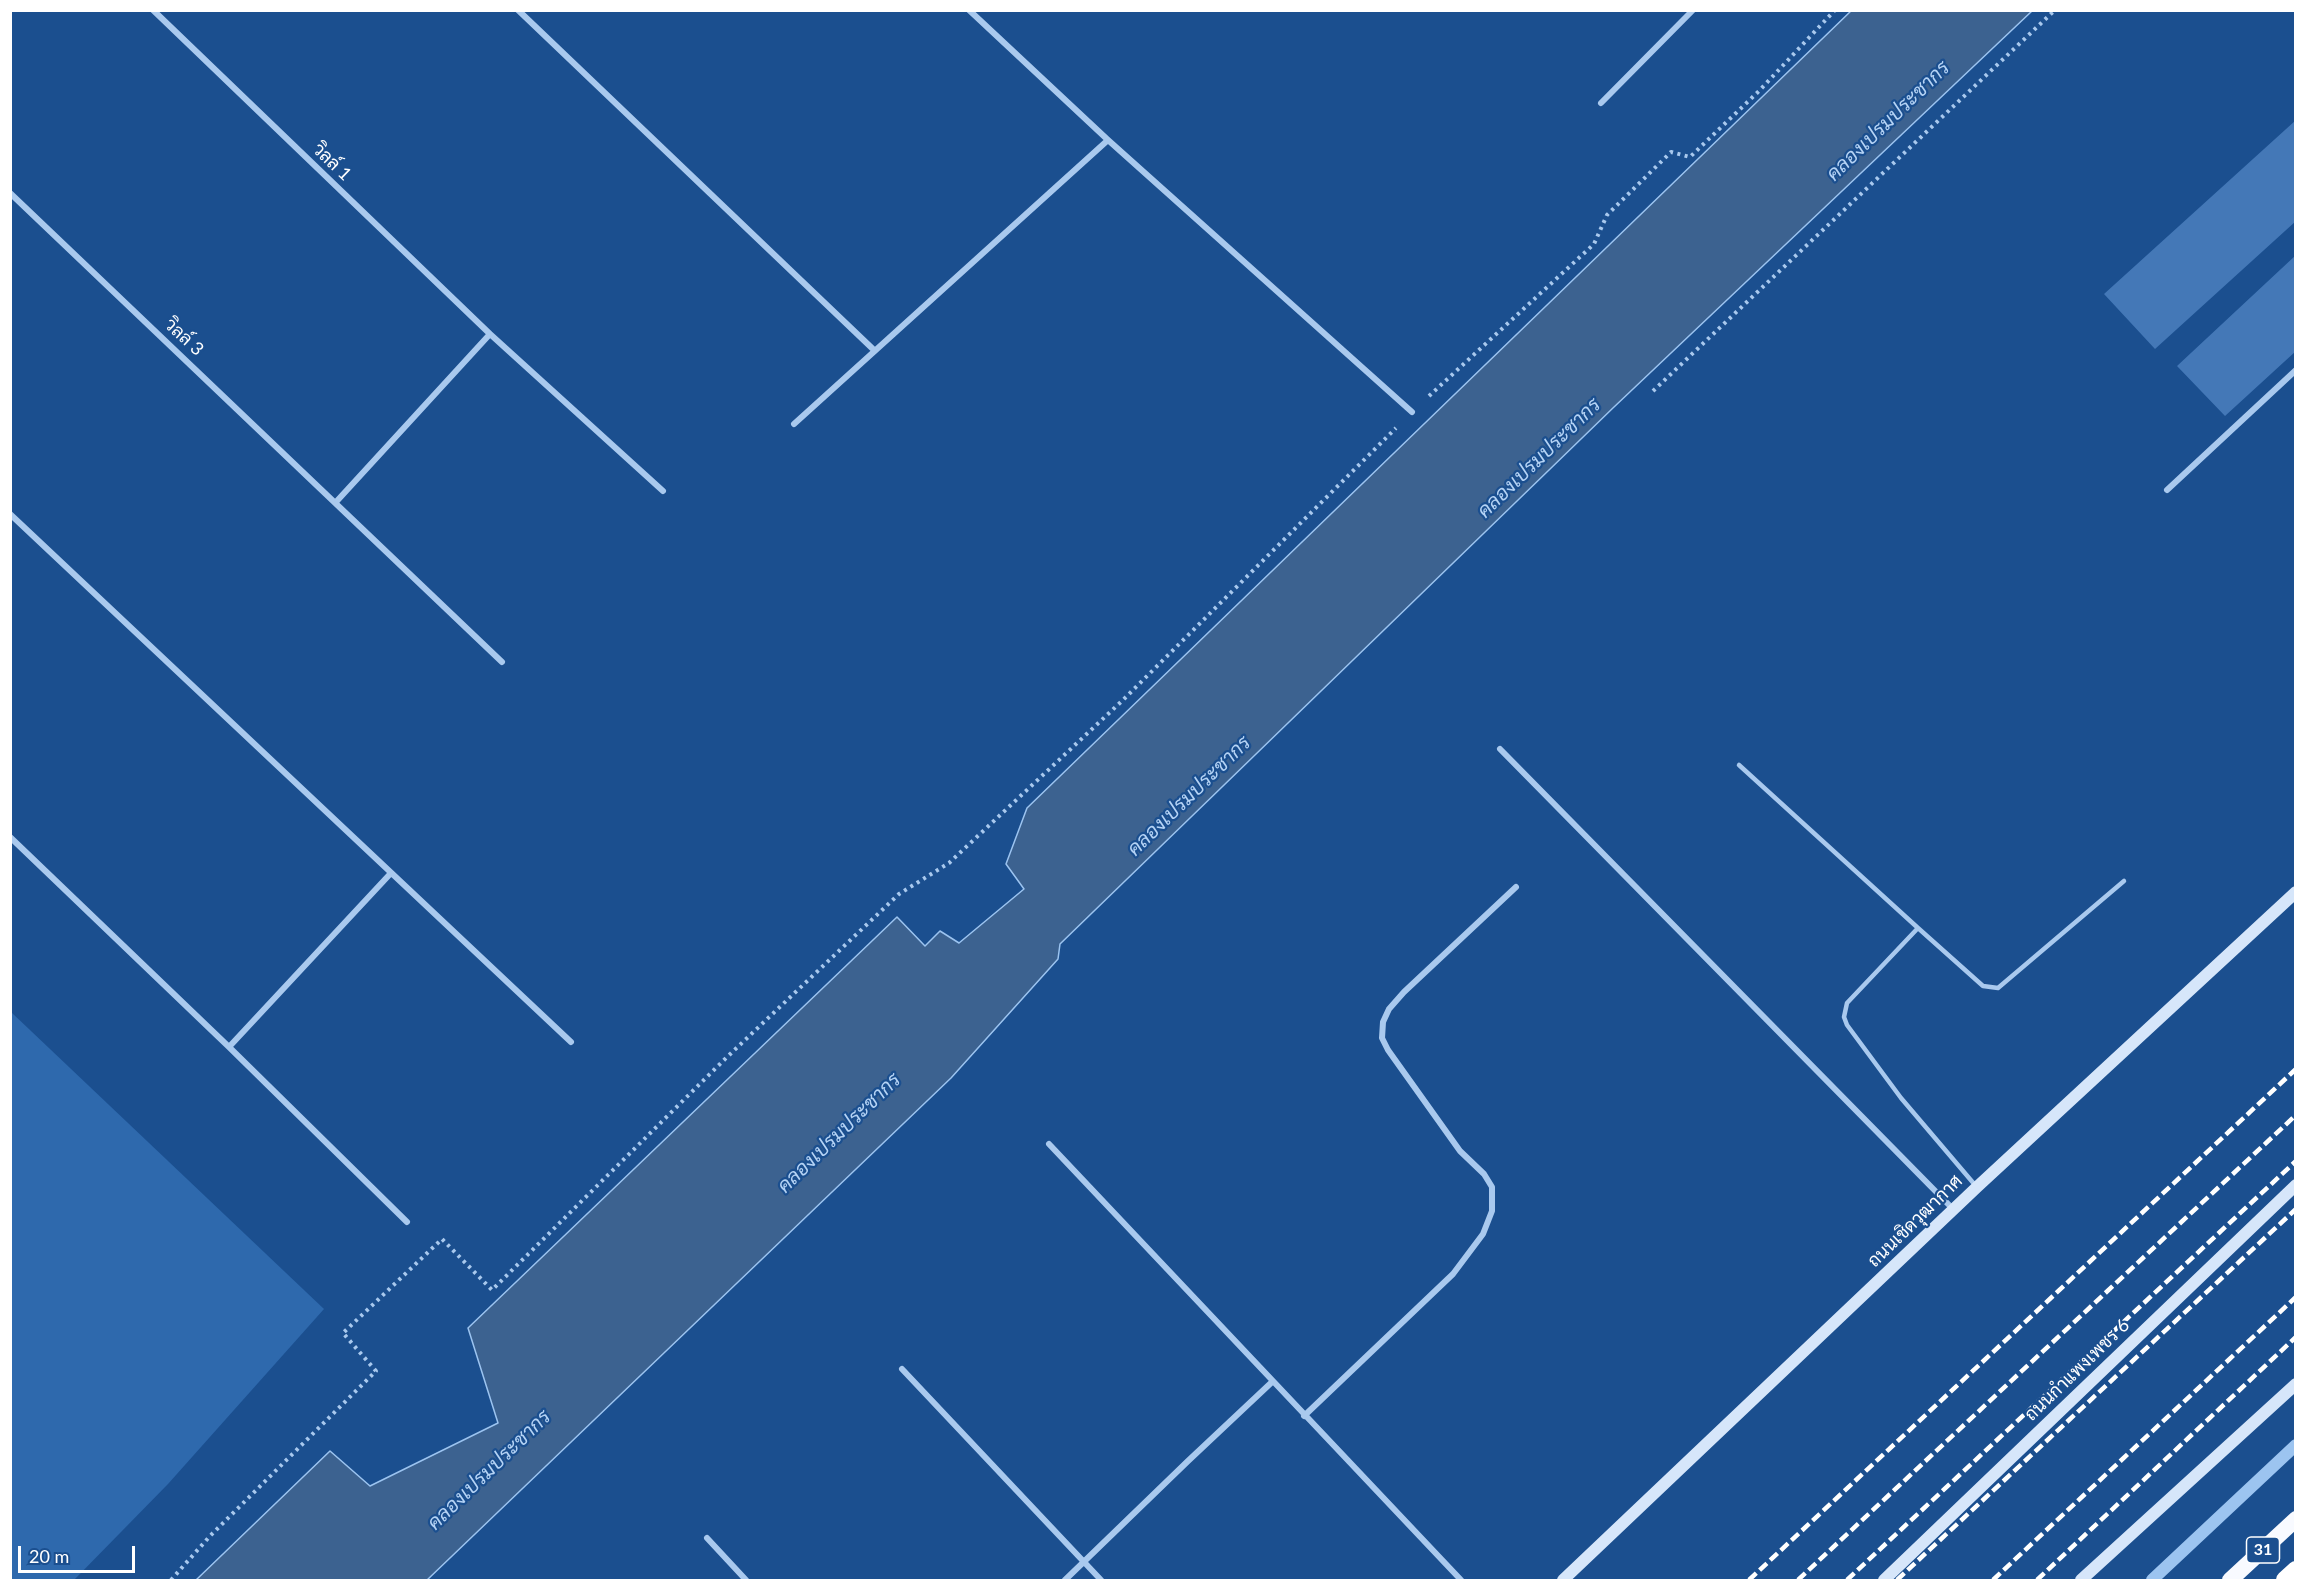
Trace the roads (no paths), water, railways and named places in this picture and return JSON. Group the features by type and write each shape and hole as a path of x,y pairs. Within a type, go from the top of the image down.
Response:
{"highway":[{"name":"31","path":"2230,1581 2295,1519"},
{"name":"31","path":"2285,1581 2295,1570"}],"main road":[{"name":"ถนนเชิดวุฒากาศ","path":"1563,1581 1977,1187 2295,892"},
{"name":"ถนนกำแพงเพชร 6","path":"1884,1581 2295,1185"},
{"path":"2081,1581 2295,1384"}],"street":[{"name":"วิลล์ 1","path":"153,10 490,334 663,491"},
{"path":"518,10 875,351"},
{"path":"969,10 1108,140 1412,412"},
{"path":"1601,103 1693,10"},
{"path":"794,424 1108,140"},
{"name":"วิลล์ 3","path":"10,193 502,662"},
{"path":"336,502 490,334"},
{"path":"2168,490 2295,370"},
{"path":"10,514 571,1042"},
{"path":"1500,749 1954,1209"},
{"path":"10,837 230,1047 407,1222"},
{"path":"230,1047 391,873"},
{"path":"1304,1416 1453,1274 1483,1234 1492,1211 1492,1187 1484,1174 1460,1151 1388,1050 1382,1038 1383,1022 1389,1009 1404,992 1516,887"},
{"path":"1049,1144 1461,1581"},
{"path":"902,1369 1101,1581"},
{"path":"1065,1581 1272,1382"},
{"path":"707,1538 746,1581"}],"lane":[{"path":"1739,765 1983,986 1998,988 2124,880"},
{"path":"1918,928 1846,1004 1844,1017 1847,1025 1901,1098 1977,1187"}],"water":[{"name":"คลองเปรมประชากร","path":"1852,10 2032,11 1614,407 1060,944 1058,959 951,1078 427,1580 196,1580 330,1451 370,1486 498,1423 468,1328 897,917 925,946 940,931 959,943 1024,889 1006,864 1027,808"}],"waterway":[{"path":"2152,1580 2296,1445"}],"railway":[{"path":"1749,1580 2296,1069"},
{"path":"1798,1580 2296,1115"},
{"path":"1847,1580 2296,1161"},
{"path":"1897,1580 2296,1209"},
{"path":"1993,1580 2296,1297"},
{"path":"2037,1580 2296,1337"}]}
